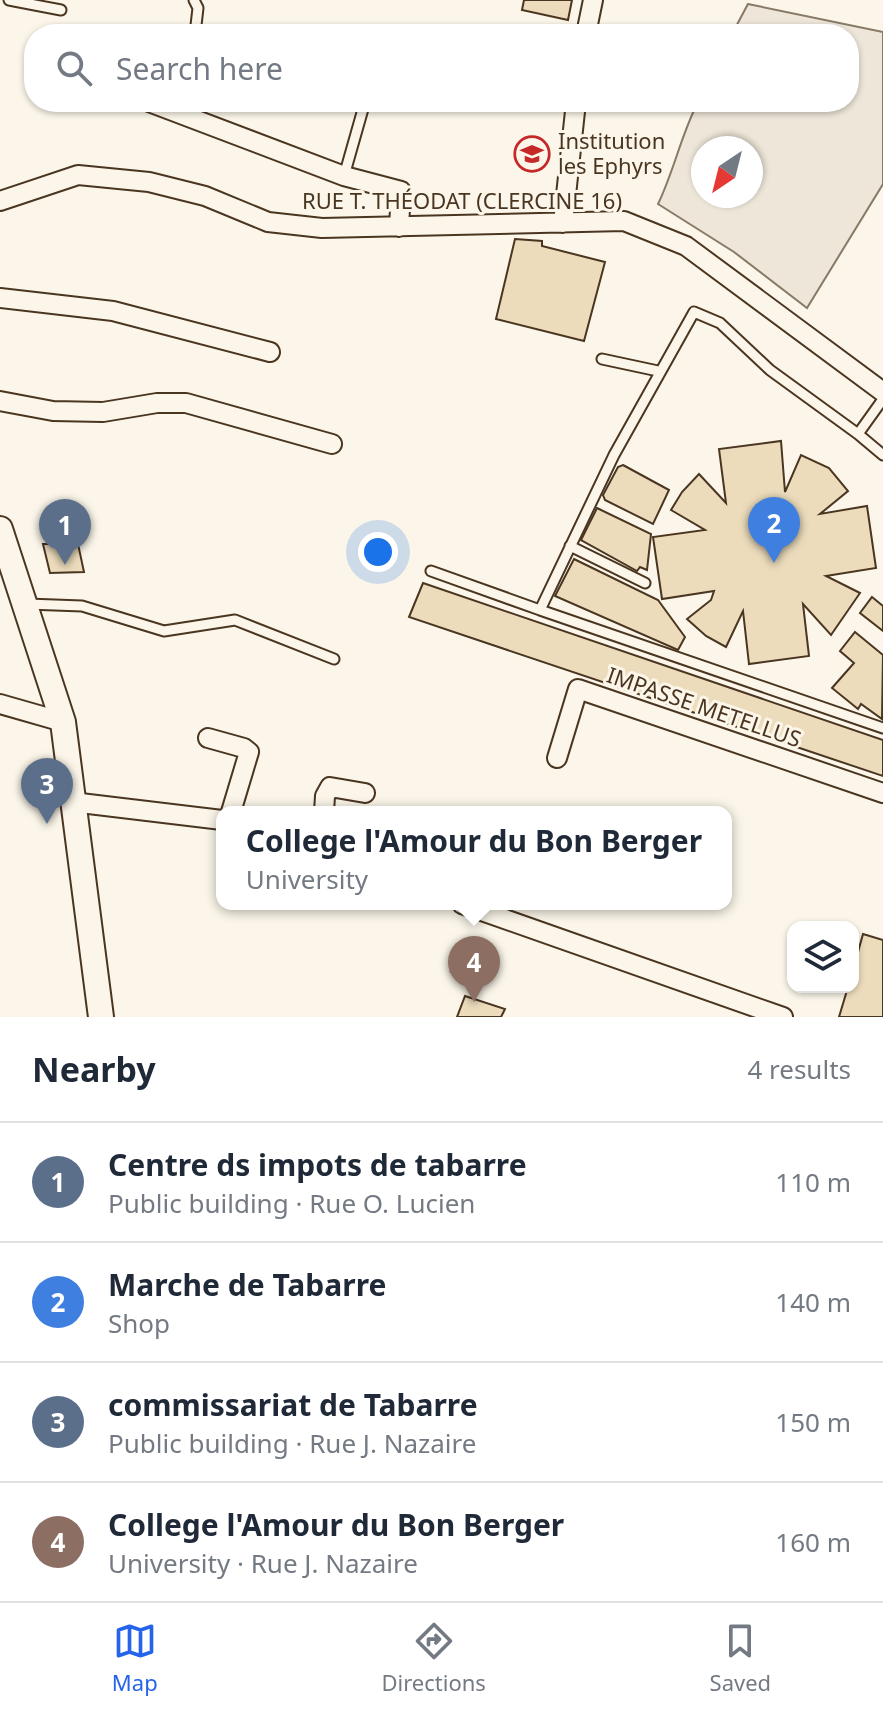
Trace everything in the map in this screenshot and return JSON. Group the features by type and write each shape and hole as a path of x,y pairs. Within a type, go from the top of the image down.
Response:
{"main road":[{"path":"0,529 63,722 101,1017"}],"street":[{"path":"588,24 593,0"},
{"path":"189,112 344,176 401,191 399,227"},
{"path":"563,223 575,112"},
{"name":"RUE T. THÉODAT (CLERCINE 16)","path":"0,201 78,175 149,182 205,196 268,222 322,228 624,221 686,246 883,392"},
{"path":"0,298 113,311 270,352"},
{"path":"0,401 53,411 103,412 157,403 186,403 332,444"},
{"name":"IMPASSE METELLUS","path":"557,758 578,689 883,793"},
{"path":"0,704 63,722"},
{"path":"208,738 249,752 233,806"},
{"path":"324,806 330,787 365,793"},
{"path":"72,802 216,819"},
{"path":"479,910 783,1017"}],"lane":[{"path":"9,0 61,10"},
{"path":"194,0 198,8 196,24"},
{"path":"344,176 362,112"},
{"path":"540,610 658,371 694,312 720,323 770,370 883,455"},
{"path":"602,359 658,371"},
{"path":"858,434 883,399"},
{"path":"570,546 645,583"},
{"path":"431,571 883,728"},
{"path":"27,604 82,606 164,631 235,620 334,659"}],"shaded area":[{"path":"748,4 844,24 737,24"},
{"path":"859,27 883,32 883,184 807,308 734,252 658,204 694,112 859,112"}],"building":[{"path":"524,0 572,0 568,20 522,10"},
{"path":"515,239 542,241 542,246 605,262 584,341 496,319"},
{"path":"781,441 785,492 801,455 829,468 848,491 820,514 867,506 876,568 826,576 860,593 831,635 803,604 809,656 749,664 743,611 726,647 706,636 687,619 711,600 714,591 662,599 653,537 705,530 671,510 699,474 726,503 719,449"},
{"path":"623,465 669,490 653,524 605,500 603,495 618,467"},
{"path":"597,508 651,534 647,570 640,567 637,571 581,540"},
{"path":"43,544 78,544 84,572 50,573"},
{"path":"574,559 658,600 685,637 678,650 555,596"},
{"path":"423,583 883,740 883,776 409,617"},
{"path":"872,597 883,606 883,631 860,613"},
{"path":"855,632 883,655 882,719 861,704 858,709 832,688 854,663 840,651"},
{"path":"863,934 883,940 883,1017 839,1017 846,993 859,993 859,948"},
{"path":"471,961 491,977 472,990 451,972"},
{"path":"465,996 505,1009 501,1017 457,1017"}],"place":[{"name":"Institution les Ephyrs","path":"532,154"},
{"name":"Marche de Tabarre","path":"774,563"},
{"name":"Centre ds impots de tabarre","path":"65,565"},
{"name":"commissariat de Tabarre","path":"47,824"},
{"name":"College l'Amour du Bon Berger","path":"474,1002"}]}
